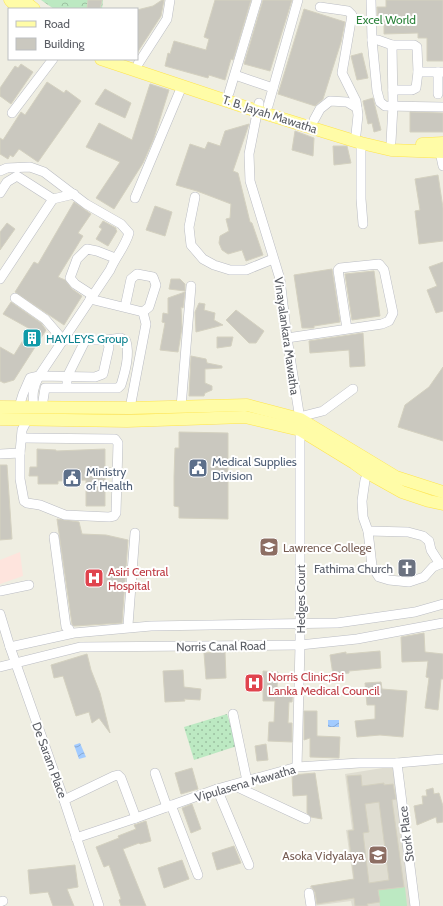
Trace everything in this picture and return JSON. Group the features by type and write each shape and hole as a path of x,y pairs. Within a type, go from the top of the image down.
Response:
{"main road":[{"path":"10,0 18,8"},
{"path":"23,0 33,8"},
{"name":"T. B. Jayah Mawatha","path":"103,60 182,86 314,120 358,138 442,149"},
{"name":"T. B. Jayah Mawatha","path":"126,60 391,150 442,149"},
{"path":"0,407 130,408 247,405 300,422 396,477 440,490"},
{"path":"0,419 127,421 245,417 300,422 368,473 402,492 443,504"}],"street":[{"path":"138,64 167,19 170,0"},
{"path":"229,94 257,0"},
{"name":"Vinayalankara Mawatha","path":"298,0 273,88 261,107 249,154 250,181 280,279 287,338 300,422"},
{"path":"371,0 372,40 378,99 382,105 443,107"},
{"path":"320,7 348,11 352,15 342,73 356,101 358,115 363,224"},
{"path":"372,40 378,40 392,45 416,46 418,72 416,88 412,90 392,90"},
{"path":"391,142 393,106 392,45"},
{"path":"12,113 52,60"},
{"path":"418,72 440,72 438,94"},
{"path":"235,75 273,88"},
{"path":"135,198 182,86"},
{"path":"314,120 320,109 330,101 347,102 357,108"},
{"path":"442,149 443,166"},
{"path":"4,169 30,167 44,172 86,204 121,224 129,233 126,243 115,258 110,270 39,376 32,394 38,407"},
{"path":"0,193 6,182 17,176 53,199"},
{"path":"0,279 53,199 74,194"},
{"path":"195,198 189,226 191,245 203,259 214,265 230,270 246,270 273,259"},
{"path":"115,258 88,249 77,259 70,278 91,297 143,312"},
{"path":"287,338 382,324 389,321 393,313 384,270 379,264 340,268 338,270 347,329"},
{"path":"125,307 131,279 137,274 153,277 156,285 149,307 143,312"},
{"path":"181,407 191,286"},
{"path":"15,298 44,319 63,340 106,340 121,338 126,341 128,354 118,388 45,388 38,407"},
{"path":"130,408 146,324 143,312"},
{"path":"67,388 67,377 86,340"},
{"path":"19,407 30,378 39,376 95,377 103,374 109,347 106,340"},
{"path":"300,422 323,411 353,389"},
{"path":"22,438 115,439 118,443 116,513 114,516 65,515 40,505 27,503 24,501 20,479 20,453 22,430 27,420"},
{"name":"Hedges Court","path":"297,767 300,645 300,422"},
{"path":"0,454 20,453"},
{"path":"368,473 365,480 362,501 368,531 372,566 379,577 389,580 409,582 424,577 433,567 442,564 431,550 429,541 423,536 408,532 368,531"},
{"path":"128,625 136,533"},
{"path":"54,537 66,627 69,629"},
{"path":"0,591 29,585"},
{"name":"Norris Canal Road","path":"10,647 74,633 151,626 300,624 337,622 416,612 443,604"},
{"name":"De Saram Place","path":"0,614 99,906"},
{"name":"Norris Canal Road","path":"0,667 80,647 300,645 357,639 443,623"},
{"path":"46,638 69,629 128,625 151,626"},
{"path":"233,714 247,781"},
{"name":"Vipulasena Mawatha","path":"76,838 217,789 297,767 359,763 397,763 443,759"},
{"name":"Stork Place","path":"397,763 415,906"},
{"path":"155,773 198,875"},
{"path":"64,800 118,775 121,778 136,818"},
{"path":"233,785 306,819"},
{"path":"217,789 249,865"},
{"path":"309,893 311,906"}],"shaded area":[{"path":"20,552 23,576 0,584 0,560"},
{"name":"Asoka Vidyalaya","path":"395,766 415,906 352,906 351,901 313,906 310,886 353,879 346,830 352,829 345,774"}],"green space":[{"path":"41,0 103,0 102,8 53,8"},
{"path":"227,714 237,746 194,760 184,727"},
{"path":"405,887 407,906 380,906 378,890"}],"water":[{"path":"328,720 339,720 339,727 328,727"},
{"path":"80,743 86,757 79,759 74,745"}],"building":[{"path":"88,0 102,0 100,8 87,8"},
{"path":"164,0 161,16 138,51 138,10 153,6"},
{"path":"215,0 251,0 233,60 231,59 225,80 209,75 208,78 165,66 168,53 170,54 174,41 206,50 209,39 204,37"},
{"path":"263,0 292,0 270,71 244,64"},
{"name":"Excel World","path":"386,0 443,0 443,61 427,61 427,38 418,38 418,33 384,34 384,23 378,23 377,7 386,7"},
{"path":"304,9 345,22 341,42 323,99 315,106 278,94"},
{"path":"362,53 368,78 357,80 351,56"},
{"path":"21,64 33,72 11,104 0,96 0,88 15,66 18,68"},
{"path":"47,82 64,93 66,90 81,101 38,162 19,149 13,157 10,155 8,159 0,154 0,138 3,140 21,112 25,115"},
{"path":"150,84 169,90 154,138 143,163 114,209 96,198 120,162 86,147 99,123 132,140"},
{"path":"105,89 131,103 125,118 95,104"},
{"path":"373,98 381,130 374,132 372,123 368,124 363,101"},
{"path":"410,112 443,113 443,132 410,132"},
{"path":"249,124 233,171 238,173 250,222 252,223 263,255 246,261 242,250 228,254 222,250 219,243 220,236 229,231 226,219 230,218 231,204 176,185 190,144 205,149 208,142 220,146 225,131"},
{"path":"295,131 314,138 313,156 292,150"},
{"path":"333,146 347,146 351,163 334,165"},
{"path":"438,175 443,208 443,241 419,244 415,211 420,210 415,179"},
{"path":"74,202 91,214 78,233 83,236 58,277 65,280 72,289 82,296 64,325 15,292 34,262 38,264"},
{"path":"155,206 172,212 165,236 146,230"},
{"path":"103,221 116,228 117,231 108,246 96,239 102,229 99,227"},
{"path":"7,223 15,229 0,250 0,232"},
{"path":"443,262 443,311 436,313 427,290 437,286 429,267"},
{"path":"332,269 340,322 314,326 314,328 302,328 294,275"},
{"path":"374,271 380,316 352,320 345,274"},
{"path":"171,279 180,279 185,284 185,291 169,289"},
{"path":"185,292 183,308 181,307 182,328 178,352 160,350 165,323 162,322 163,313 168,314 168,298"},
{"name":"HAYLEYS Group","path":"11,302 41,323 46,330 14,380 4,383 0,381 0,347 14,355 30,329 3,314"},
{"path":"199,303 205,304 204,310 215,313 214,320 223,325 196,332 195,312"},
{"path":"236,310 264,331 256,343 249,343 226,320"},
{"path":"363,333 365,366 350,367 349,350 310,353 309,341"},
{"path":"217,337 233,337 231,346 217,348"},
{"path":"191,356 206,359 207,363 222,366 222,368 205,369 205,383 212,386 212,390 205,393 204,396 189,396"},
{"path":"443,367 443,441 398,427 405,405 429,387"},
{"path":"179,432 228,433 228,519 179,518 179,507 174,506 174,477 175,448 179,448"},
{"name":"Ministry of Health","path":"37,449 56,451 105,449 105,468 111,468 111,476 105,476 105,506 86,506 86,480 58,481 58,484 38,484 38,476 29,476 30,467 37,467"},
{"path":"0,465 7,465 12,539 0,540"},
{"name":"Asiri Central Hospital","path":"57,519 79,522 82,534 106,535 128,540 122,623 74,626 72,624"},
{"path":"424,633 425,652 443,654 443,679 441,679 438,710 425,708 429,678 426,677 428,661 402,662 401,637"},
{"path":"380,651 381,668 349,671 349,673 333,675 330,655 346,652 346,654"},
{"path":"225,652 226,678 206,679 204,653"},
{"path":"87,654 91,670 100,693 110,733 99,718 92,723 89,712 76,716 63,676 54,678 51,665"},
{"path":"183,670 184,687 201,689 200,700 184,699 185,701 165,702 163,671"},
{"path":"263,671 278,672 277,688 293,688 292,702 289,702 288,723 292,723 292,742 268,741 269,722 274,722 275,701 263,701"},
{"path":"381,682 382,689 407,691 403,737 380,735 357,737 355,721 375,719 375,705 367,705 365,683"},
{"path":"304,711 317,711 317,736 340,737 339,758 310,757 310,738 304,740"},
{"path":"266,744 268,760 257,761 255,746"},
{"path":"192,768 198,789 181,794 175,773"},
{"path":"315,773 322,819 311,817 307,813 307,795 293,796 292,775"},
{"path":"361,775 362,786 384,783 384,785 393,784 396,799 392,800 404,887 378,890 380,902 367,904 368,906 355,906 354,898 317,904 315,892 311,886 354,879 348,831 354,830 347,776","holes":["379,802 389,880 369,883 363,833 369,832 365,804"]},
{"path":"433,788 434,794 439,793 443,806 443,822 437,823 436,817 417,825 414,806 423,804 422,796 427,796 426,790"},
{"path":"192,804 201,829 191,833 182,808"},
{"path":"146,821 151,841 139,843 123,849 146,906 121,906 119,900 121,899 109,865 104,867 96,847 119,838 118,836 136,829 134,825"},
{"path":"234,846 241,863 217,870 212,853"},
{"path":"182,860 189,879 164,888 158,868"},
{"path":"75,865 78,887 67,889 74,906 53,906 48,892 30,894 28,870"}],"place":[{"name":"HAYLEYS Group","path":"32,338"},
{"name":"Medical Supplies Division","path":"198,468"},
{"name":"Ministry of Health","path":"72,478"},
{"name":"Lawrence College","path":"269,547"},
{"name":"Fathima Church","path":"407,568"},
{"name":"Asiri Central Hospital","path":"94,578"},
{"name":"Norris Clinic;Sri Lanka Medical Council","path":"254,683"},
{"name":"Asoka Vidyalaya","path":"378,855"}]}
